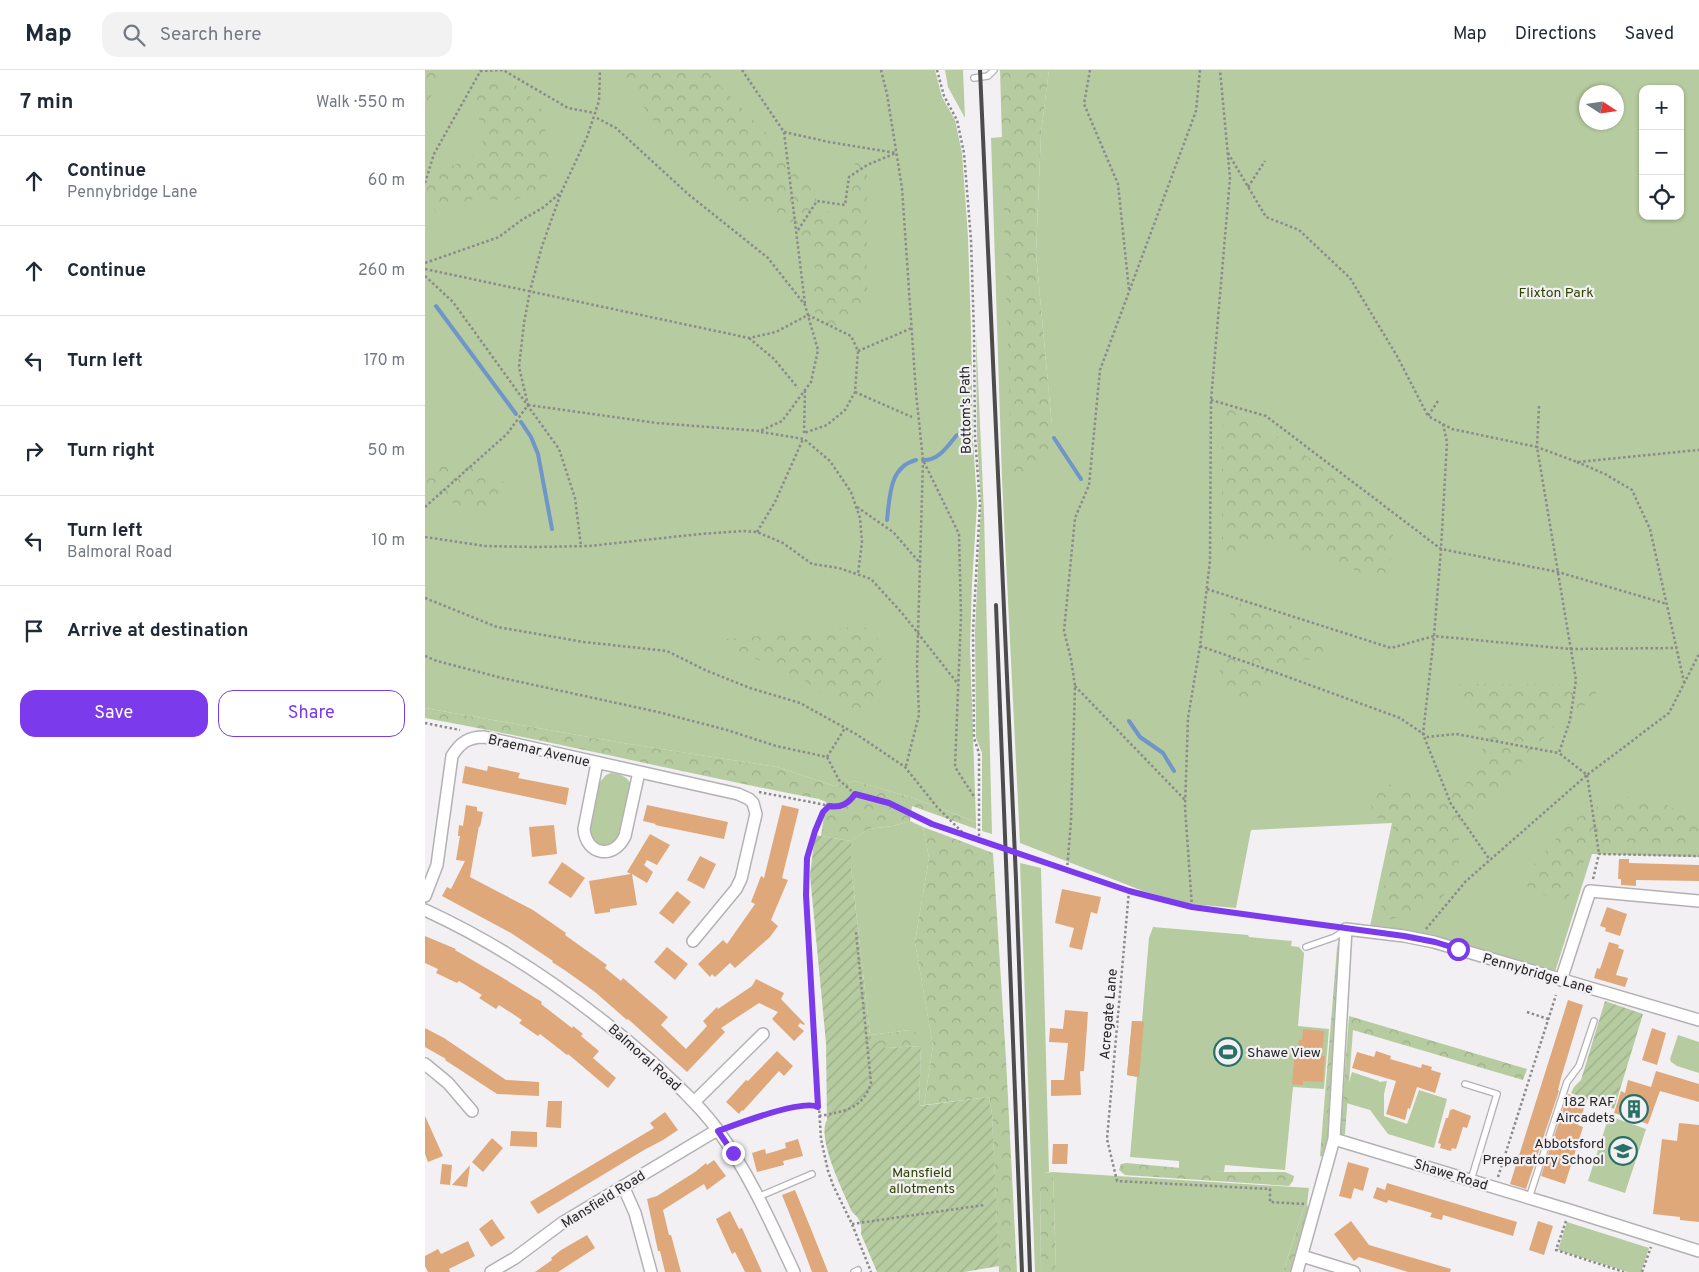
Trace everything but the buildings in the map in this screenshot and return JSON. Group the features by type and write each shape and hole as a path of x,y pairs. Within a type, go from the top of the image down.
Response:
{"street":[{"name":"Braemar Avenue","path":"425,896 437,865 452,756 467,739 484,737 738,794"},
{"name":"Braemar Avenue","path":"597,763 584,836 593,848 602,852 616,848 625,836 639,772"},
{"path":"693,941 736,889 741,879 756,814 753,803 738,794"},
{"path":"1561,980 1590,891 1699,901"},
{"name":"Balmoral Road","path":"425,910 498,948 563,991 602,1019 695,1102 718,1131 758,1197 794,1272"},
{"path":"1297,1272 1334,1139 1346,929"},
{"name":"Pennybridge Lane","path":"1346,929 1419,938 1699,1020"},
{"path":"695,1102 763,1034"},
{"path":"425,1064 448,1083 472,1111"},
{"name":"Mansfield Road","path":"491,1272 515,1258 562,1223 712,1132 718,1131"},
{"name":"Shawe Road","path":"1334,1139 1699,1251"},
{"path":"623,1186 635,1213 651,1272"},
{"path":"1302,1256 1354,1272"}],"lane":[{"path":"974,78 988,76 994,70"},
{"path":"1306,947 1335,937 1346,929"},
{"path":"1529,1198 1567,1082 1579,1066 1595,1021"},
{"path":"1465,1084 1497,1094 1471,1180"},
{"path":"758,1197 812,1174"}],"path":[{"path":"425,183 434,154 480,71 503,70 568,108 595,113"},
{"path":"425,507 507,434 528,405 519,367 530,292 542,246 561,193 587,137 599,101 601,70"},
{"path":"742,70 784,132 805,305 818,350 811,382 782,421 760,431"},
{"path":"881,70 887,94 902,188 916,393 923,460 917,667 919,715 905,767"},
{"name":"Bottom's Path","path":"937,70 944,96 957,120 964,153 971,240 975,437 980,504 973,631 974,738 979,753 979,841"},
{"path":"1090,70 1084,104 1118,184 1129,292"},
{"path":"1067,870 1071,821 1075,686 1064,631 1075,518 1089,485 1101,370 1196,111 1200,70"},
{"path":"1192,907 1185,800 1188,718 1200,646 1210,561 1211,400 1230,178 1220,70"},
{"path":"597,118 616,128 688,194 768,258 805,305"},
{"path":"784,132 829,142 896,153"},
{"path":"1228,152 1266,217 1299,230 1350,278 1397,356 1428,416 1452,429 1537,447 1605,474 1632,490 1650,529 1685,684"},
{"path":"797,230 817,201 845,205 849,177 867,165 896,153"},
{"path":"1248,187 1265,161"},
{"path":"425,263 499,237 520,221 544,207 561,193"},
{"path":"425,269 749,338 776,332 808,315"},
{"path":"425,276 453,302 559,449 575,498 581,546"},
{"path":"803,433 827,425 845,410 855,392 858,351 851,336 808,315"},
{"path":"858,351 912,328"},
{"path":"749,338 774,359 798,388"},
{"path":"757,532 775,502 803,439 805,390"},
{"path":"855,392 912,417"},
{"path":"1211,400 1266,416 1441,549 1558,572 1667,604"},
{"path":"1428,416 1438,401"},
{"path":"528,405 657,423 760,431 803,439 830,461 851,492 860,518 862,542 858,574"},
{"path":"1539,406 1537,447 1575,680 1571,720 1559,753"},
{"path":"1443,424 1447,442 1441,549 1423,734 1451,804 1490,860"},
{"path":"1577,462 1699,450"},
{"path":"923,460 959,534 961,616 955,767 975,798"},
{"path":"856,506 893,532 921,564"},
{"path":"425,537 485,546 535,547 581,546 700,534 757,532 783,543 812,564 839,568 871,579 959,685"},
{"path":"1207,589 1391,648 1434,636 1571,649 1677,648"},
{"path":"425,598 497,627 585,642 667,651 705,670 750,688 800,704 845,728 905,767 937,807 966,836"},
{"path":"1200,646 1399,718 1428,737 1456,734 1559,753 1587,775 1599,854 1590,891"},
{"path":"1419,938 1466,881 1587,775 1669,712 1699,654"},
{"path":"425,656 437,661 502,678 658,712 727,730 776,746 827,757"},
{"path":"1075,686 1185,800"},
{"path":"425,723 462,730 467,739"},
{"path":"827,757 845,728"},
{"path":"827,757 839,780 855,794 889,803 932,824 979,841 1129,891 1192,907 1346,929"},
{"path":"738,794 754,791 835,807 845,805 855,794"},
{"path":"829,806 823,812 807,858 806,895 809,968 818,1107 821,1139 828,1171 871,1272"},
{"path":"1599,854 1699,856"},
{"name":"Acregate Lane","path":"1129,891 1107,1139 1117,1181 1270,1189 1270,1202 1316,1206"},
{"path":"819,1116 842,1112 857,1105 868,1093 871,1083 856,932"},
{"path":"1495,1188 1556,995"},
{"path":"1527,1012 1548,1019"},
{"path":"718,1131 782,1110 815,1105 818,1107"},
{"path":"852,1224 984,1205"},
{"path":"1569,1210 1556,1250 1624,1272"},
{"path":"1642,1272 1654,1237"}],"green space":[{"path":"425,70 935,70 942,97 955,120 962,153 968,237 973,440 977,504 970,647 976,822 913,798 855,781 835,786 777,767 623,743 425,708"},
{"path":"425,70 449,70 425,105"},
{"path":"618,70 705,70 786,154 810,188 822,210 838,215 849,199 849,177 856,162 867,165 867,295 849,321 838,327 821,323 813,308 816,252 790,222 724,194 691,169 646,111 632,82"},
{"path":"945,70 963,70 965,118 948,87"},
{"path":"1000,70 1049,70 1041,133 1036,253 1052,427 1047,458 1032,474 1012,489"},
{"name":"Flixton Park","path":"1049,70 1699,70 1699,857 1592,854 1555,972 1415,933 1370,926 1392,823 1251,830 1236,908 1190,904 1143,891 1020,843 1002,479 991,138 1002,137 1052,427 1036,253 1041,133"},
{"path":"499,76 522,89 540,105 548,143 550,170 542,187 513,201 476,198 436,213 425,191 428,176 484,150 476,98"},
{"path":"976,333 984,514 992,834 982,831 982,753 976,738 975,631 981,504 977,438"},
{"path":"1233,407 1314,461 1390,519 1395,546 1385,574 1364,574 1328,558 1282,545 1253,543 1235,559 1226,558 1222,546 1222,427 1226,414"},
{"path":"431,465 471,465 503,482 503,498 490,511 463,507 425,492 425,473"},
{"path":"1238,603 1257,609 1324,643 1327,653 1318,658 1288,663 1275,675 1261,695 1239,699 1223,688 1219,676 1232,605"},
{"path":"853,627 870,628 877,637 883,667 879,697 870,709 857,716 838,705 801,678 739,652 727,644 727,639"},
{"path":"1460,684 1592,685 1597,690 1592,702 1566,714 1529,753 1492,803 1459,821 1459,868 1440,902 1389,920 1381,908 1394,821 1376,818 1370,803 1377,782 1442,795 1465,786 1483,748 1476,718 1451,692"},
{"path":"425,708 623,743 777,767 835,786 855,781 913,798 976,822 976,829 912,806 910,821 893,826 868,829 851,841 821,836 826,802 819,799 425,718"},
{"path":"611,773 623,776 631,784 620,836 615,843 604,846 592,840 589,830 599,783 606,775"},
{"path":"1617,796 1660,801 1686,816 1699,816 1699,847 1622,842 1591,845 1567,900 1542,894 1530,888 1521,880 1570,822"},
{"path":"910,821 923,827 929,858 915,942 933,1046 924,1105 919,1106 921,1046 910,1030 870,1035 851,866 851,841 868,829 893,826"},
{"path":"923,827 993,853 1017,1272 999,1272 992,1114 989,1097 924,1105 933,1046 915,942 929,858"},
{"name":"Mansfield allotments","path":"815,835 851,841 851,866 870,1035 886,1048 921,1046 919,1106 989,1097 992,1114 999,1266 964,1272 877,1272 861,1234 860,1222 852,1212 832,1166 825,1139 827,1120 826,1043 810,875"},
{"path":"1020,863 1041,868 1049,1172 1045,1173 1040,1181 1041,1272 1035,1272"},
{"name":"Shawe View","path":"1153,927 1248,935 1249,937 1292,941 1291,946 1299,947 1304,953 1298,1026 1329,1029 1324,1089 1293,1087 1285,1170 1225,1165 1224,1172 1179,1169 1179,1161 1130,1157 1137,1077 1127,1075 1132,1021 1142,1021 1149,938"},
{"path":"1338,943 1341,945 1328,1153 1323,1157 1320,1156"},
{"path":"1605,1001 1643,1014 1614,1109 1571,1093 1581,1080"},
{"path":"1349,1016 1527,1069 1523,1080 1353,1030 1345,1134 1340,1137"},
{"path":"910,1030 917,1033 921,1046 886,1048 880,1046 870,1035"},
{"path":"1678,1035 1699,1042 1699,1073 1677,1066 1671,1062 1670,1059"},
{"path":"1352,1072 1379,1082 1387,1081 1384,1094 1384,1116 1407,1124 1419,1090 1447,1099 1434,1148 1388,1134 1370,1110 1343,1102"},
{"path":"1609,1116 1646,1129 1625,1193 1588,1181"},
{"path":"1121,1164 1225,1172 1285,1172 1294,1176 1289,1186 1125,1175 1119,1170"},
{"path":"1053,1172 1309,1188 1307,1204 1303,1210 1283,1272 1056,1272"},
{"path":"1053,1172 1056,1272 1041,1272 1040,1180 1045,1173"},
{"path":"1307,1204 1309,1212 1293,1272 1283,1272 1303,1210"},
{"path":"1567,1222 1649,1248 1641,1272 1628,1272 1558,1250"}],"waterway":[{"path":"436,306 516,414"},
{"path":"521,422 531,437 538,454 552,529"},
{"path":"923,460 934,458 947,448 957,435"},
{"path":"1054,438 1081,479"},
{"path":"887,520 890,492 896,476 907,464 916,460"},
{"path":"1129,721 1140,737 1163,753 1174,771"}],"railway":[{"path":"980,70 1016,879 1030,1272"},
{"path":"996,605 1022,1272"}],"place":[{"name":"Shawe View","path":"1228,1052"},
{"name":"182 RAF Aircadets","path":"1634,1109"},
{"name":"Abbotsford Preparatory School","path":"1623,1151"}],"route":[{"path":"733,1153 718,1131 794,1107 815,1105 818,1107 809,968 806,895 807,858 823,812 829,806 845,805 855,794 889,803 932,824 985,843 1129,891 1171,902 1192,907 1419,938 1458,949"}]}
